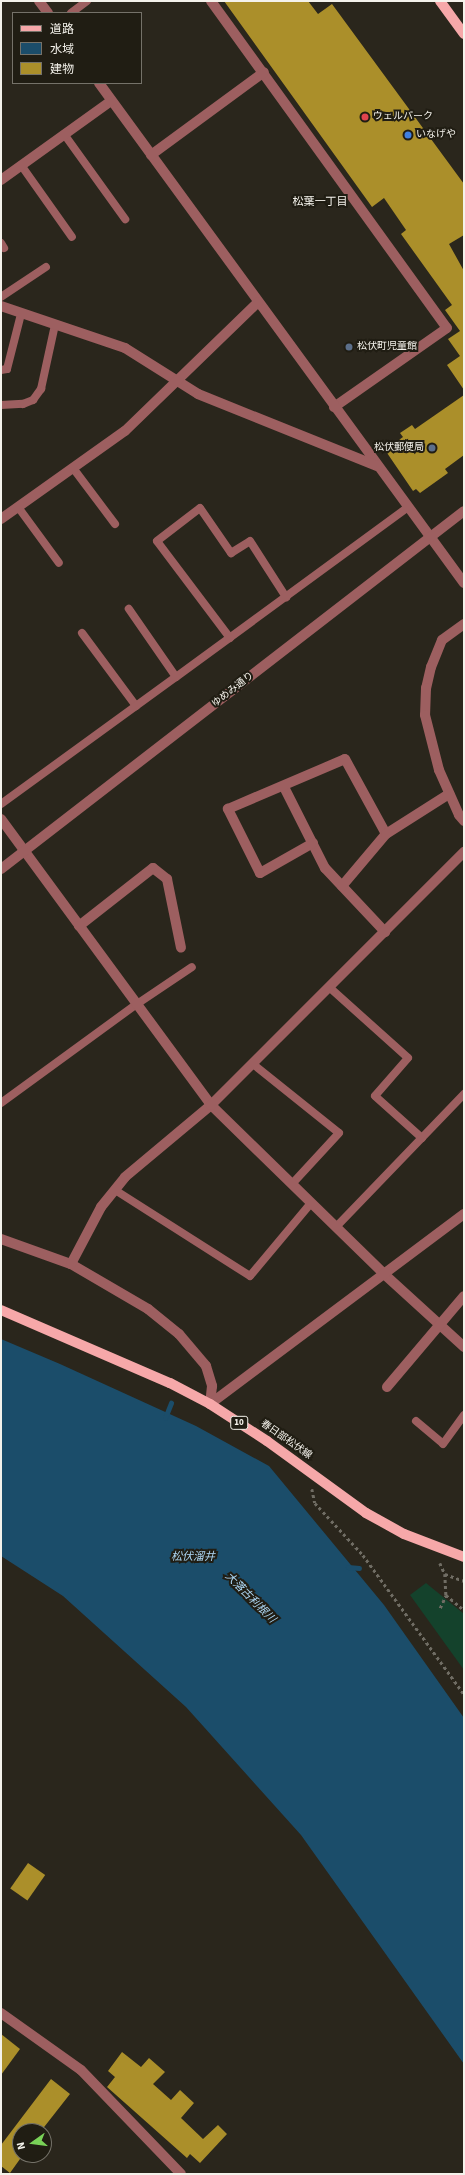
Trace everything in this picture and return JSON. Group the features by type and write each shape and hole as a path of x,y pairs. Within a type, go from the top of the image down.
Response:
{"main road":[{"path":"440,1 464,34"},
{"name":"春日部松伏線","path":"1,1310 170,1383 210,1404 267,1441 366,1513 404,1534 464,1557"}],"street":[{"path":"39,1 47,12"},
{"path":"211,1 264,72 447,328 334,407"},
{"path":"151,155 264,72"},
{"path":"100,84 429,538 464,583"},
{"path":"1,180 111,101"},
{"path":"1,520 125,431 258,302"},
{"path":"1,306 125,348 179,380 198,394 377,466"},
{"name":"ゆめみ通り","path":"1,869 464,511"},
{"path":"464,624 442,640 431,667 426,688 425,715 439,770 449,794 464,822"},
{"path":"313,843 260,873 228,810 284,787 345,759 386,834"},
{"path":"284,787 325,868 385,932"},
{"path":"342,886 386,834 449,794"},
{"path":"1,819 211,1106 384,1273 464,1347"},
{"path":"71,1264 101,1207 124,1176 211,1106 464,852"},
{"path":"79,926 153,868 167,879 181,948"},
{"path":"210,1404 464,1214"},
{"path":"1,1238 71,1264 148,1308 179,1334 206,1366 212,1386 210,1404"},
{"path":"387,1387 464,1296"},
{"path":"2,2017 81,2070 181,2174"}],"lane":[{"path":"72,12 87,1"},
{"path":"64,134 125,219"},
{"path":"21,165 72,237"},
{"path":"1,297 46,267"},
{"path":"1,370 7,369 21,314"},
{"path":"1,405 23,404 33,400 41,389 55,325"},
{"path":"73,468 116,524"},
{"path":"18,507 59,563"},
{"path":"230,638 157,541 200,508 231,553 250,541 286,597"},
{"path":"1,804 408,508"},
{"path":"129,609 176,677"},
{"path":"82,633 136,706"},
{"path":"1,1103 136,1004 192,967"},
{"path":"329,987 408,1058 375,1096 422,1138"},
{"path":"253,1064 339,1133 292,1184"},
{"path":"336,1227 464,1094"},
{"path":"115,1190 250,1276 311,1203"},
{"path":"416,1421 443,1444 464,1415"}],"path":[{"path":"318,1491 312,1487 312,1496 315,1503 363,1555 464,1694"},
{"path":"439,1562 442,1565 445,1574 446,1595 440,1608"},
{"path":"445,1574 464,1581"},
{"path":"446,1595 464,1610"}],"green space":[{"path":"426,1583 464,1614 464,1670 410,1595"}],"water":[{"name":"松伏溜井","path":"1,1339 60,1364 196,1426 269,1466 384,1605 464,1718 464,2064 301,1835 186,1707 63,1596 1,1556"}],"building":[{"path":"224,1 308,1 318,14 332,4 464,184 464,235 449,244 464,271 464,390 447,365 460,356 448,339 460,331 445,310 452,305 401,234 406,230 384,198 372,207"},
{"path":"464,395 464,455 445,469 448,473 420,493 416,489 413,491 385,450 403,437 400,433 412,425 415,429"},
{"path":"28,1863 45,1875 27,1900 10,1888"},
{"path":"1,2034 20,2049 1,2075"},
{"path":"122,2052 141,2067 149,2058 165,2072 153,2084 171,2100 180,2090 194,2103 181,2118 203,2139 218,2125 227,2134 200,2163 190,2154 187,2158 107,2087 115,2077 108,2071"},
{"path":"51,2079 70,2094 47,2123 18,2123"},
{"path":"12,2130 12,2163 17,2163 10,2173 1,2166 1,2145"}],"waterway":[{"path":"165,1418 171,1403"},
{"path":"348,1567 359,1568"}],"place":[{"name":"ウェルパーク","path":"365,117"},
{"name":"いなげや","path":"408,135"},
{"name":"松伏町児童館","path":"349,347"},
{"name":"松伏郵便局","path":"432,448"}],"district":[{"name":"松葉一丁目","path":"320,202"}],"water label":[{"name":"大落古利根川","path":"250,1598"}]}
